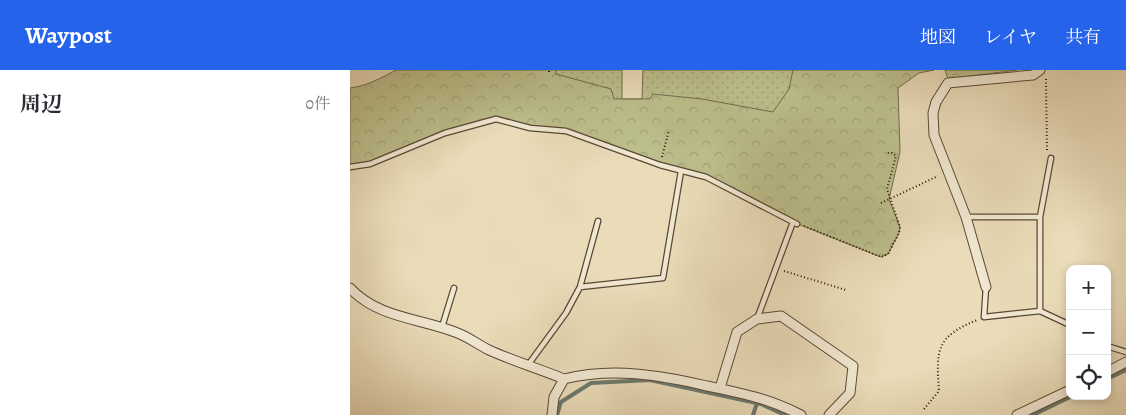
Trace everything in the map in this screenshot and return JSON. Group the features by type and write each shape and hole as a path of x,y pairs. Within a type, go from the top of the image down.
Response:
{"street":[{"path":"986,287 966,218 934,135 933,114 941,91 948,83 1043,73"},
{"path":"350,288 372,306 390,314 442,327 489,350 564,379 590,375 645,373 764,398 801,415"},
{"path":"720,388 736,332 758,319 781,316 853,366 850,393 830,415"},
{"path":"1111,370 1126,362"},
{"path":"552,415 554,397 564,379"},
{"path":"1017,415 1066,392"}],"lane":[{"path":"350,167 370,164 444,133 496,119 530,128 566,131 660,165 706,177 795,223 775,268 758,319"},
{"path":"1040,311 1040,217 1051,158"},
{"path":"580,287 662,278 680,171"},
{"path":"966,218 1040,217"},
{"path":"528,365 566,314 580,287 598,221"},
{"path":"986,287 984,317 1040,311 1066,323"},
{"path":"442,327 454,288"},
{"path":"1111,347 1126,352"}],"path":[{"path":"1043,73 1047,151 1051,158"},
{"path":"660,165 669,130"},
{"path":"795,223 880,257 885,256 899,233 900,227 888,198 887,190 896,156 884,152"},
{"path":"881,203 888,198 949,171"},
{"path":"775,268 846,290"},
{"path":"924,409 939,391 938,348 946,338 965,325 984,317"}],"green space":[{"path":"396,70 556,70 556,74 611,89 614,99 650,99 653,94 702,99 773,112 789,89 793,70 934,70 919,73 898,88 900,152 889,199 900,227 899,233 888,254 881,257 793,222 706,177 681,171 566,131 530,128 496,119 445,133 370,164 350,167 350,88 368,84"},
{"path":"543,70 555,73 556,70 622,70 622,99 642,99 643,70 872,70 882,168 685,134"},
{"path":"945,70 1017,70 948,79"}],"waterway":[{"path":"1111,377 1126,370"},
{"path":"557,415 561,402 591,383 650,380 761,404 785,415"},
{"path":"1033,415 1066,399"},
{"path":"753,415 757,403"}]}
